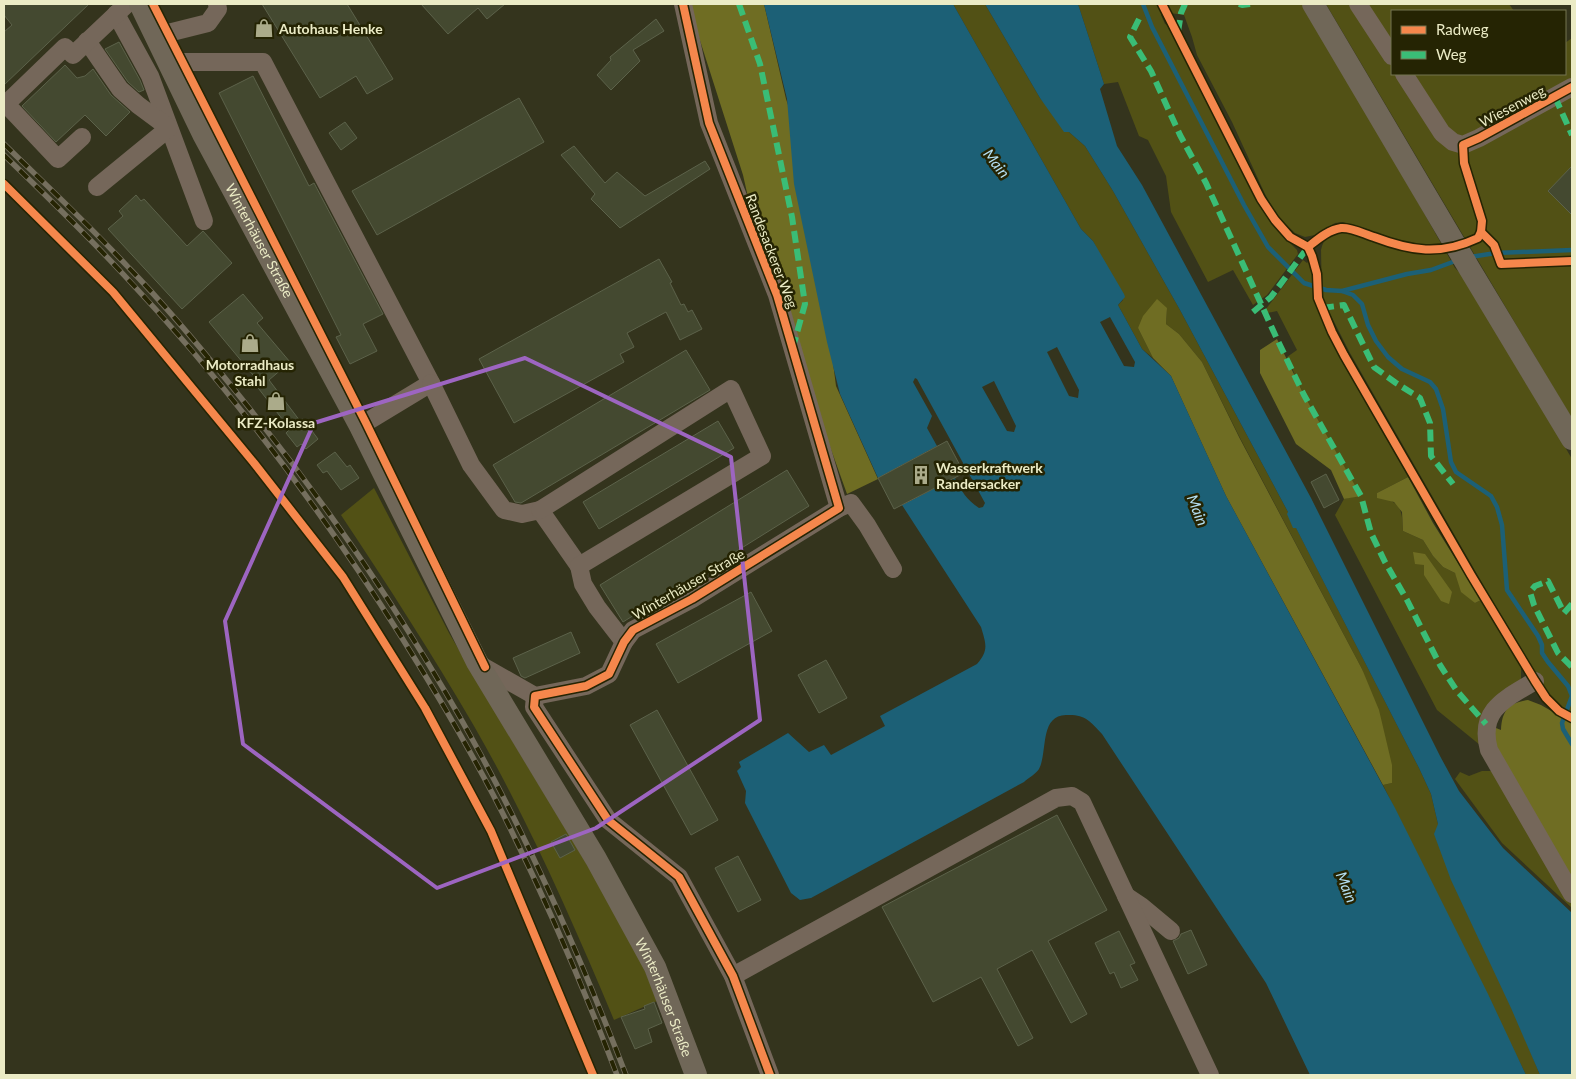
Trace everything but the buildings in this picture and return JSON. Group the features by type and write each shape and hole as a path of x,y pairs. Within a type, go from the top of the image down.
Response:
{"main road":[{"name":"Winterhäuser Straße","path":"140,4 203,134 360,426 477,662 596,859 655,967 696,1075"},
{"path":"1313,4 1572,439"}],"street":[{"path":"157,39 168,33 208,23 218,9 218,4"},
{"name":"Randesackerer Weg","path":"683,4 709,123 777,295 839,508"},
{"path":"1358,4 1391,54"},
{"path":"82,137 58,159 6,104 65,47 73,55 121,9 150,76 204,221"},
{"path":"88,41 120,89 169,128"},
{"path":"168,62 263,62 431,383 471,465 504,510 522,514 540,510 731,389 762,456 579,566"},
{"name":"Wiesenweg","path":"1405,75 1442,134 1453,142 1463,145 1555,97 1572,86"},
{"path":"97,186 169,128"},
{"path":"360,426 431,383"},
{"path":"839,508 851,502 893,569"},
{"name":"Winterhäuser Straße","path":"535,696 586,686 609,674 624,642 633,630 692,598 839,508"},
{"path":"540,510 579,566 583,584 597,607 624,642"},
{"path":"477,662 535,696 534,707 608,820 679,877 733,976 770,1075"},
{"path":"1535,681 1504,700 1492,713 1486,724 1485,734 1489,750 1572,894"},
{"path":"733,976 1056,798 1072,796 1082,802 1210,1075"},
{"path":"1126,895 1171,931"}],"highlighted area":[{"path":"525,358 731,457 760,720 596,828 437,888 243,744 225,621 314,423"}],"shaded area":[{"path":"691,4 764,4 786,99 819,197 823,285 836,386 878,479 847,494 761,254 743,175 696,28"},
{"path":"953,4 985,4 1040,98 1069,132 1085,146 1113,191 1180,310 1288,512 1419,768 1431,794 1438,824 1540,1075 1526,1075 1383,785 1392,783 1362,669 1202,362 1179,334 1166,324 1167,308 1138,328 1153,358 1142,349 1118,305 1123,300 1093,241 1081,229"},
{"path":"1078,4 1158,4 1165,24 1169,25 1266,215 1279,232 1297,250 1298,254 1267,295 1253,305 1233,270 1208,282 1171,212 1166,176 1148,140 1139,136 1118,82 1104,84"},
{"path":"1166,4 1306,4 1455,268 1470,283 1572,459 1572,714 1564,710 1550,696 1489,595 1350,353 1322,298 1321,250 1325,240 1332,235 1342,233 1365,237 1395,249 1397,242 1343,222 1335,223 1315,235 1305,237 1295,233 1278,217 1197,55 1184,15 1170,13"},
{"path":"1326,4 1509,4 1513,10 1391,10 1391,75 1566,75 1566,42 1572,38 1572,419"},
{"path":"1303,260 1307,263 1310,260 1314,274 1314,298 1324,325 1340,358 1408,477 1377,493 1391,500 1398,507 1402,516 1403,531 1423,540 1443,567 1455,573 1475,603 1481,600 1521,667 1521,680 1480,745 1437,710 1335,515 1344,499 1360,495 1304,395 1287,357 1297,350 1277,311 1267,313 1266,309"},
{"path":"1157,299 1167,308 1166,324 1179,334 1202,362 1239,437 1362,669 1379,710 1392,765 1392,783 1383,785 1226,496 1171,376 1153,358 1138,328 1143,316"},
{"path":"1277,339 1304,395 1361,496 1344,499 1331,470 1296,444 1260,373 1260,350"},
{"path":"1408,477 1433,523 1481,600 1475,603 1461,592 1455,573 1443,567 1423,540 1403,531 1402,512 1394,502 1377,498 1377,493"},
{"path":"374,488 449,633 603,891 639,956 657,1001 614,1020 548,871 494,762 426,646 341,515"},
{"path":"1413,552 1425,554 1452,592 1449,604 1441,601 1424,575 1424,565 1415,564"},
{"path":"1528,700 1541,705 1572,723 1572,894 1489,750 1486,724 1501,730 1503,717 1508,709 1516,703"},
{"path":"1482,771 1491,771 1500,777 1572,900 1572,908 1502,843 1455,779 1460,772 1469,776"}],"water":[{"name":"Main","path":"764,4 953,4 1081,229 1093,241 1124,294 1125,297 1118,305 1142,349 1171,376 1226,496 1395,808 1488,994 1526,1075 1310,1075 1266,983 1102,734 1083,717 1066,715 1057,717 1052,721 1048,728 1039,769 1024,782 811,898 800,900 791,893 745,803 746,791 737,771 741,767 739,762 788,733 809,752 824,745 831,755 885,726 880,716 977,664 985,651 981,627 902,505 955,478 965,495 975,505 979,508 983,507 985,503 915,378 913,382 932,416 927,428 937,446 878,478 840,394 827,342 794,184 787,99","holes":["1110,317 1135,362 1134,367 1124,366 1100,322","1057,347 1079,390 1078,398 1069,396 1047,352","994,381 1016,426 1014,432 1007,431 982,387"]},
{"path":"985,4 1078,4 1104,84 1100,89 1117,146 1142,185 1311,498 1459,791 1503,848 1572,913 1572,1075 1540,1075 1451,880 1434,834 1438,824 1431,794 1296,528 1293,528 1287,514 1288,512 1180,310 1113,191 1085,146 1069,132 1064,132 1040,98"}],"waterway":[{"path":"1143,4 1152,27 1244,205 1268,247 1304,283 1326,290 1342,291 1407,274 1431,270 1458,260"},
{"path":"1470,257 1496,253 1572,250"},
{"path":"1342,291 1353,295 1362,304 1368,325 1376,341 1388,357 1402,369 1430,382 1436,389 1443,409 1451,462 1456,472 1491,496 1497,507 1502,525 1507,590 1538,636 1542,645 1542,653 1568,686 1572,696 1562,723 1563,729 1572,744"}],"railway":[{"path":"4,144 99,236 143,282 221,373 334,520 396,612 454,707 502,794 559,913 626,1075"},
{"path":"4,155 109,259 200,360 272,449 371,590 445,708 498,804 525,858 580,981 617,1075"}],"marked path":[{"path":"739,4 760,64 792,217 805,304 793,347"},
{"path":"1178,32 1181,13 1185,4"},
{"path":"1239,4 1250,4"},
{"path":"1139,19 1130,37 1151,71 1180,135 1206,183 1304,395 1361,496 1371,533 1385,562 1407,600 1440,665 1457,691 1486,724"},
{"path":"1555,97 1572,135"},
{"path":"1253,312 1271,297 1308,247"},
{"path":"1322,308 1344,305 1374,367 1420,398 1430,423 1431,456 1453,484"},
{"path":"1572,604 1564,613 1548,581 1535,586 1530,592 1534,605 1558,653 1572,667"}],"cycle path":[{"path":"153,4 366,423 485,667"},
{"path":"683,4 709,123 777,295 839,508 692,599 633,630 624,642 609,674 586,686 535,696 534,707 608,820 679,877 733,976 770,1075"},
{"path":"1162,4 1261,199 1275,220 1290,237 1308,247 1317,274 1318,298 1344,355 1471,575 1535,681 1546,698 1559,711 1572,718"},
{"path":"1308,247 1327,233 1341,228 1353,230 1401,246 1426,250 1451,247 1478,238 1481,232 1482,221 1464,163 1463,145 1572,87"},
{"path":"4,184 113,292 254,463 343,577 425,708 491,831 593,1075"},
{"path":"1481,232 1494,245 1501,264 1572,261"}],"place":[{"name":"Autohaus Henke","path":"264,28"},
{"name":"Motorradhaus Stahl","path":"250,343"},
{"name":"KFZ-Kolassa","path":"276,401"},
{"name":"Wasserkraftwerk Randersacker","path":"921,475"}]}
